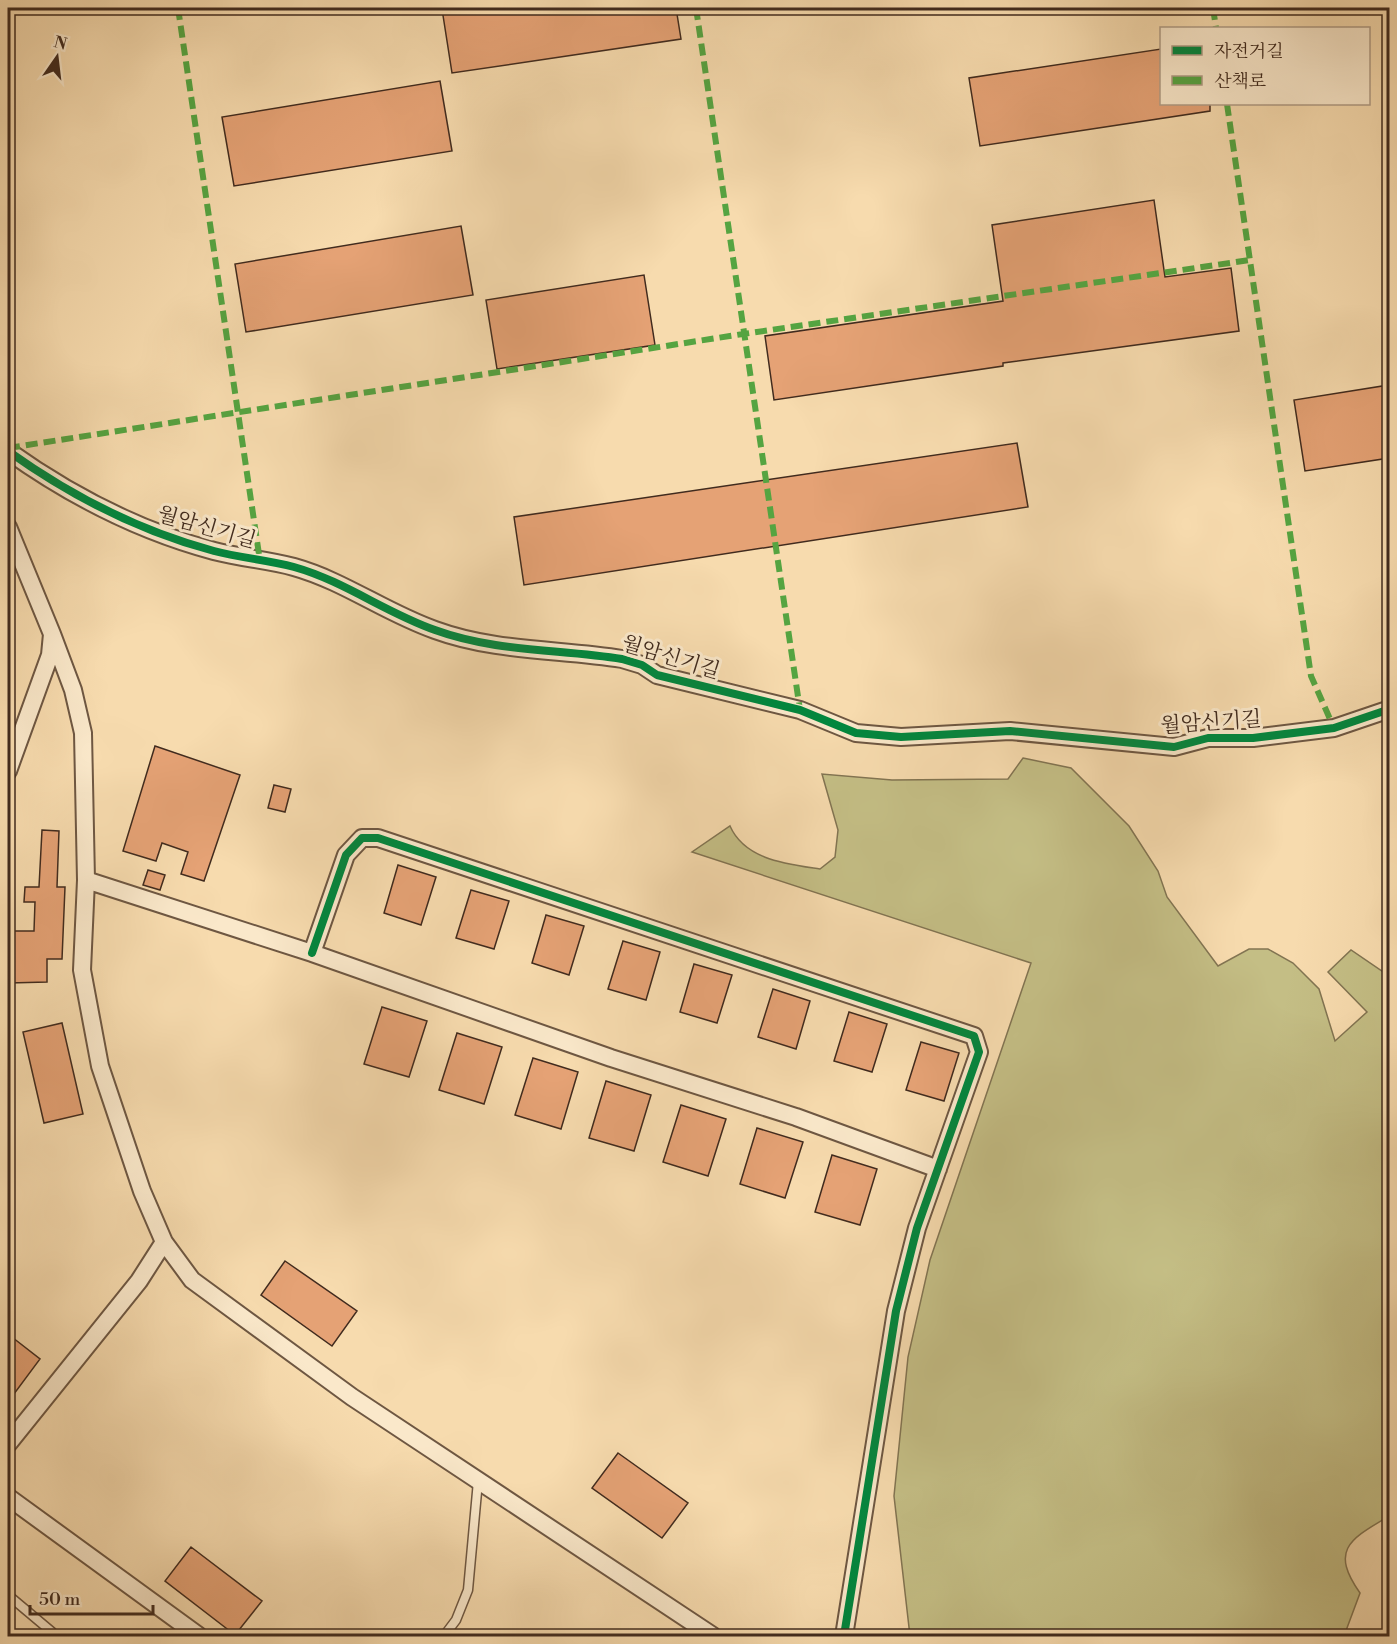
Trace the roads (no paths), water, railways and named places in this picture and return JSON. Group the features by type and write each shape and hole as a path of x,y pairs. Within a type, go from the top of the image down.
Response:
{"street":[{"name":"월암신기길","path":"8,452 51,482 142,527 214,551 294,567 323,577 399,616 435,631 476,643 622,659 642,665 657,675 800,710 856,733 901,737 1010,731 1174,747 1208,738 1254,738 1334,728 1389,709"},
{"path":"8,527 73,690 83,733 86,880 82,970 100,1066 142,1191 164,1242 192,1280 352,1397 713,1636"},
{"path":"8,771 50,655 52,634"},
{"path":"312,953 346,855 362,838 378,838 974,1036 980,1052 917,1228 896,1311 844,1636"},
{"path":"86,880 312,953 611,1058 796,1117 938,1169"},
{"path":"8,1444 139,1281 164,1242"},
{"path":"8,1497 199,1636"}],"lane":[{"path":"444,1636 456,1620 468,1590 478,1481"},
{"path":"8,1595 54,1635"}]}
